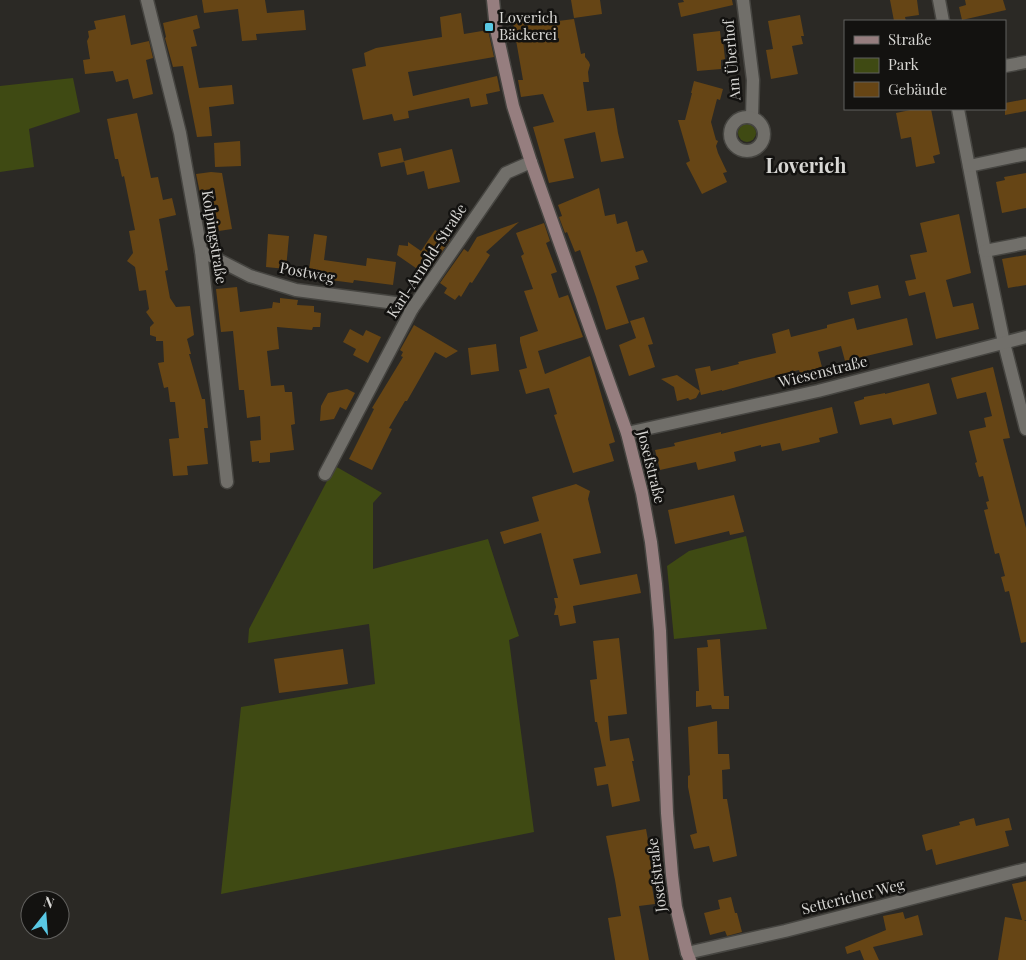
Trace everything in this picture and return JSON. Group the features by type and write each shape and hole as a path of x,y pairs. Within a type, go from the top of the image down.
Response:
{"street":[{"name":"Kolpingstraße","path":"147,0 180,133 201,251 228,482"},
{"name":"Josefstraße","path":"493,0 496,29 511,97 531,162 627,434 642,493 652,551 660,631 667,814 672,875 676,907 689,957"},
{"name":"Am Überhof","path":"743,0 753,80 752,117"},
{"path":"939,0 943,20"},
{"path":"1006,66 1026,62"},
{"path":"958,110 984,251 1026,429"},
{"path":"969,166 1026,154"},
{"name":"Karl-Arnold-Straße","path":"325,474 412,309 506,173 531,162"},
{"path":"984,251 1026,243"},
{"name":"Postweg","path":"201,251 250,276 296,290 403,304 412,309"},
{"name":"Wiesenstraße","path":"627,434 818,391 1026,337"},
{"name":"Settericher Weg","path":"689,957 1026,869"}],"green space":[{"path":"73,78 80,112 29,129 34,167 0,172 0,86"},
{"path":"747,124 753,127 756,133 753,139 747,142 741,139 738,133 741,127"},
{"path":"335,466 382,493 373,503 373,569 488,539 519,636 509,640 534,832 221,894 241,707 375,684 369,624 248,643 249,629"},
{"path":"746,536 767,629 674,639 667,566 689,551"}],"building":[{"path":"202,0 265,0 267,13 304,10 306,30 256,34 257,40 242,41 238,9 204,13"},
{"path":"571,0 600,0 602,14 574,18"},
{"path":"683,0 732,0 733,5 681,17 678,3 684,2"},
{"path":"890,0 917,0 919,15 905,17 906,20 894,20"},
{"path":"965,0 1003,0 1006,10 962,20 959,7 966,5"},
{"path":"461,13 464,34 488,30 494,57 408,72 413,96 497,76 500,91 486,94 488,104 471,107 469,98 408,111 409,118 394,121 392,114 363,120 352,69 366,66 364,53 376,48 442,37 440,17"},
{"path":"125,15 131,45 149,41 153,58 146,60 153,94 133,99 128,79 116,82 113,71 85,74 83,60 90,59 87,41 89,37 88,31 96,29 94,21"},
{"path":"197,15 200,28 193,30 197,46 191,47 199,88 232,85 234,104 209,107 212,136 197,137 183,66 173,67 163,23"},
{"path":"800,15 804,36 801,36 803,44 792,46 798,74 771,79 766,50 773,49 768,21"},
{"path":"540,19 542,23 574,19 581,54 585,53 585,57 590,65 588,72 589,82 583,82 587,111 614,108 624,158 601,162 595,132 564,139 574,178 549,183 533,127 554,122 543,94 521,97 518,80 523,80 513,23"},
{"path":"720,31 725,59 721,60 721,69 697,71 693,34"},
{"path":"694,81 723,89 720,100 717,99 711,122 716,140 718,141 716,146 718,153 727,172 723,173 727,182 702,194 686,163 690,161 678,120 685,120"},
{"path":"1026,99 1026,111 1005,115 1006,103"},
{"path":"910,110 931,110 940,154 933,156 935,163 916,167 911,137 901,139 896,113"},
{"path":"137,113 151,178 158,177 163,200 172,198 176,215 159,219 168,270 165,271 170,298 176,307 190,306 194,335 187,339 191,354 189,354 202,399 205,399 208,428 204,428 208,464 187,466 188,475 173,476 169,439 179,438 175,402 170,402 168,387 164,388 158,363 164,362 163,341 156,341 156,337 150,335 150,327 154,323 146,312 149,309 146,290 139,291 135,267 127,261 133,253 129,231 135,230 124,176 122,177 118,159 115,159 107,119"},
{"path":"240,141 241,166 215,167 214,143"},
{"path":"401,148 404,162 381,167 378,153"},
{"path":"452,149 460,182 428,189 424,171 407,175 404,161"},
{"path":"222,173 232,229 219,231 216,215 205,217 196,174"},
{"path":"1026,173 1026,208 1002,213 996,182 1005,180 1004,177"},
{"path":"599,188 605,216 615,214 617,224 627,221 636,252 643,250 648,262 635,266 639,279 616,286 629,323 606,330 580,250 575,252 567,232 565,233 559,217 562,216 558,205"},
{"path":"959,214 971,273 946,280 953,307 973,303 979,329 936,339 925,292 909,296 905,281 916,279 910,255 927,252 920,223"},
{"path":"519,222 486,252 490,255 461,297 459,295 455,300 444,293 447,288 440,283 464,249 468,252 477,237"},
{"path":"544,223 550,241 546,243 557,272 551,274 559,298 568,295 583,337 538,351 545,374 590,356 615,442 609,444 614,461 573,473 554,415 557,414 549,388 526,394 519,370 527,368 520,337 538,331 524,291 533,289 521,256 524,254 516,233"},
{"path":"435,230 450,240 426,275 397,255 399,245 408,246 408,242 421,251"},
{"path":"268,234 289,236 286,269 266,267"},
{"path":"314,234 327,236 324,260 366,266 367,258 396,262 393,285 354,280 353,283 308,277"},
{"path":"1026,255 1026,285 1008,288 1002,259"},
{"path":"878,285 881,298 851,305 848,292"},
{"path":"237,287 240,312 272,308 273,302 280,303 280,298 298,300 297,305 314,306 314,312 321,313 320,327 313,327 312,330 277,327 279,349 267,351 271,386 284,385 285,392 292,392 295,424 291,425 294,450 270,453 270,462 252,462 250,441 261,440 260,416 247,418 244,390 239,390 233,331 221,332 216,289"},
{"path":"644,317 653,344 648,345 655,367 629,376 619,345 636,338 630,321"},
{"path":"854,318 857,330 907,318 913,345 845,361 841,346 818,352 822,367 800,373 799,370 701,395 695,369 710,366 711,371 776,353 772,334 789,329 791,337 827,328 827,325"},
{"path":"414,325 458,351 446,358 435,352 389,428 392,429 372,470 349,459 374,409 372,408 403,357 401,356 403,352 400,350"},
{"path":"350,329 363,336 366,330 381,337 368,363 353,355 356,349 343,342"},
{"path":"496,344 499,371 471,375 468,348"},
{"path":"993,367 1010,438 1003,439 1026,528 1026,642 1021,643 1009,591 1005,592 1001,577 1005,576 999,553 995,554 984,510 988,509 986,502 989,501 983,476 979,477 975,463 977,462 969,431 986,427 984,418 992,416 986,392 957,399 951,378"},
{"path":"677,375 700,391 696,398 677,401 674,387 661,379"},
{"path":"929,383 937,414 893,425 891,418 860,425 854,402 864,399 864,397"},
{"path":"347,389 355,393 346,410 340,407 334,419 320,421 321,406 328,393"},
{"path":"832,407 838,433 819,438 820,442 782,451 780,443 761,447 761,445 734,452 736,461 698,470 696,462 660,470 655,450 675,446 674,443 721,432 721,434"},
{"path":"576,484 590,491 588,499 601,553 573,559 580,585 637,574 641,593 573,606 576,623 560,626 558,615 554,615 556,607 554,598 558,598 541,533 504,544 500,532 539,521 532,497"},
{"path":"734,495 744,532 730,535 729,531 675,544 668,510"},
{"path":"619,638 627,714 608,716 610,741 629,738 640,801 612,807 608,784 597,786 594,768 606,766 597,722 595,722 590,680 597,679 593,641"},
{"path":"720,639 724,696 729,696 729,709 712,709 711,705 696,707 696,691 699,691 697,648 708,647 707,640"},
{"path":"343,649 348,684 279,693 274,659"},
{"path":"717,721 718,754 729,754 730,769 722,770 723,799 727,799 737,856 713,862 709,846 694,849 690,835 697,833 688,787 688,776 690,775 688,727"},
{"path":"974,818 976,826 1009,818 1012,830 1005,831 1009,846 936,865 932,849 926,851 922,835 960,825 959,822"},
{"path":"646,829 654,874 650,875 655,904 639,906 649,960 615,960 608,918 621,916 606,836"},
{"path":"1026,881 1026,920 1024,920 1026,921 1026,960 998,960 1005,917 1022,920 1012,884"},
{"path":"731,897 742,932 727,936 725,931 710,935 704,913 720,909 718,900"},
{"path":"903,912 905,919 918,915 923,935 873,947 879,960 864,960 860,950 847,954 845,947 886,930 883,916"}],"place":[{"name":"Loverich Bäckerei","path":"489,27"}],"district":[{"name":"Loverich","path":"806,166"}]}
